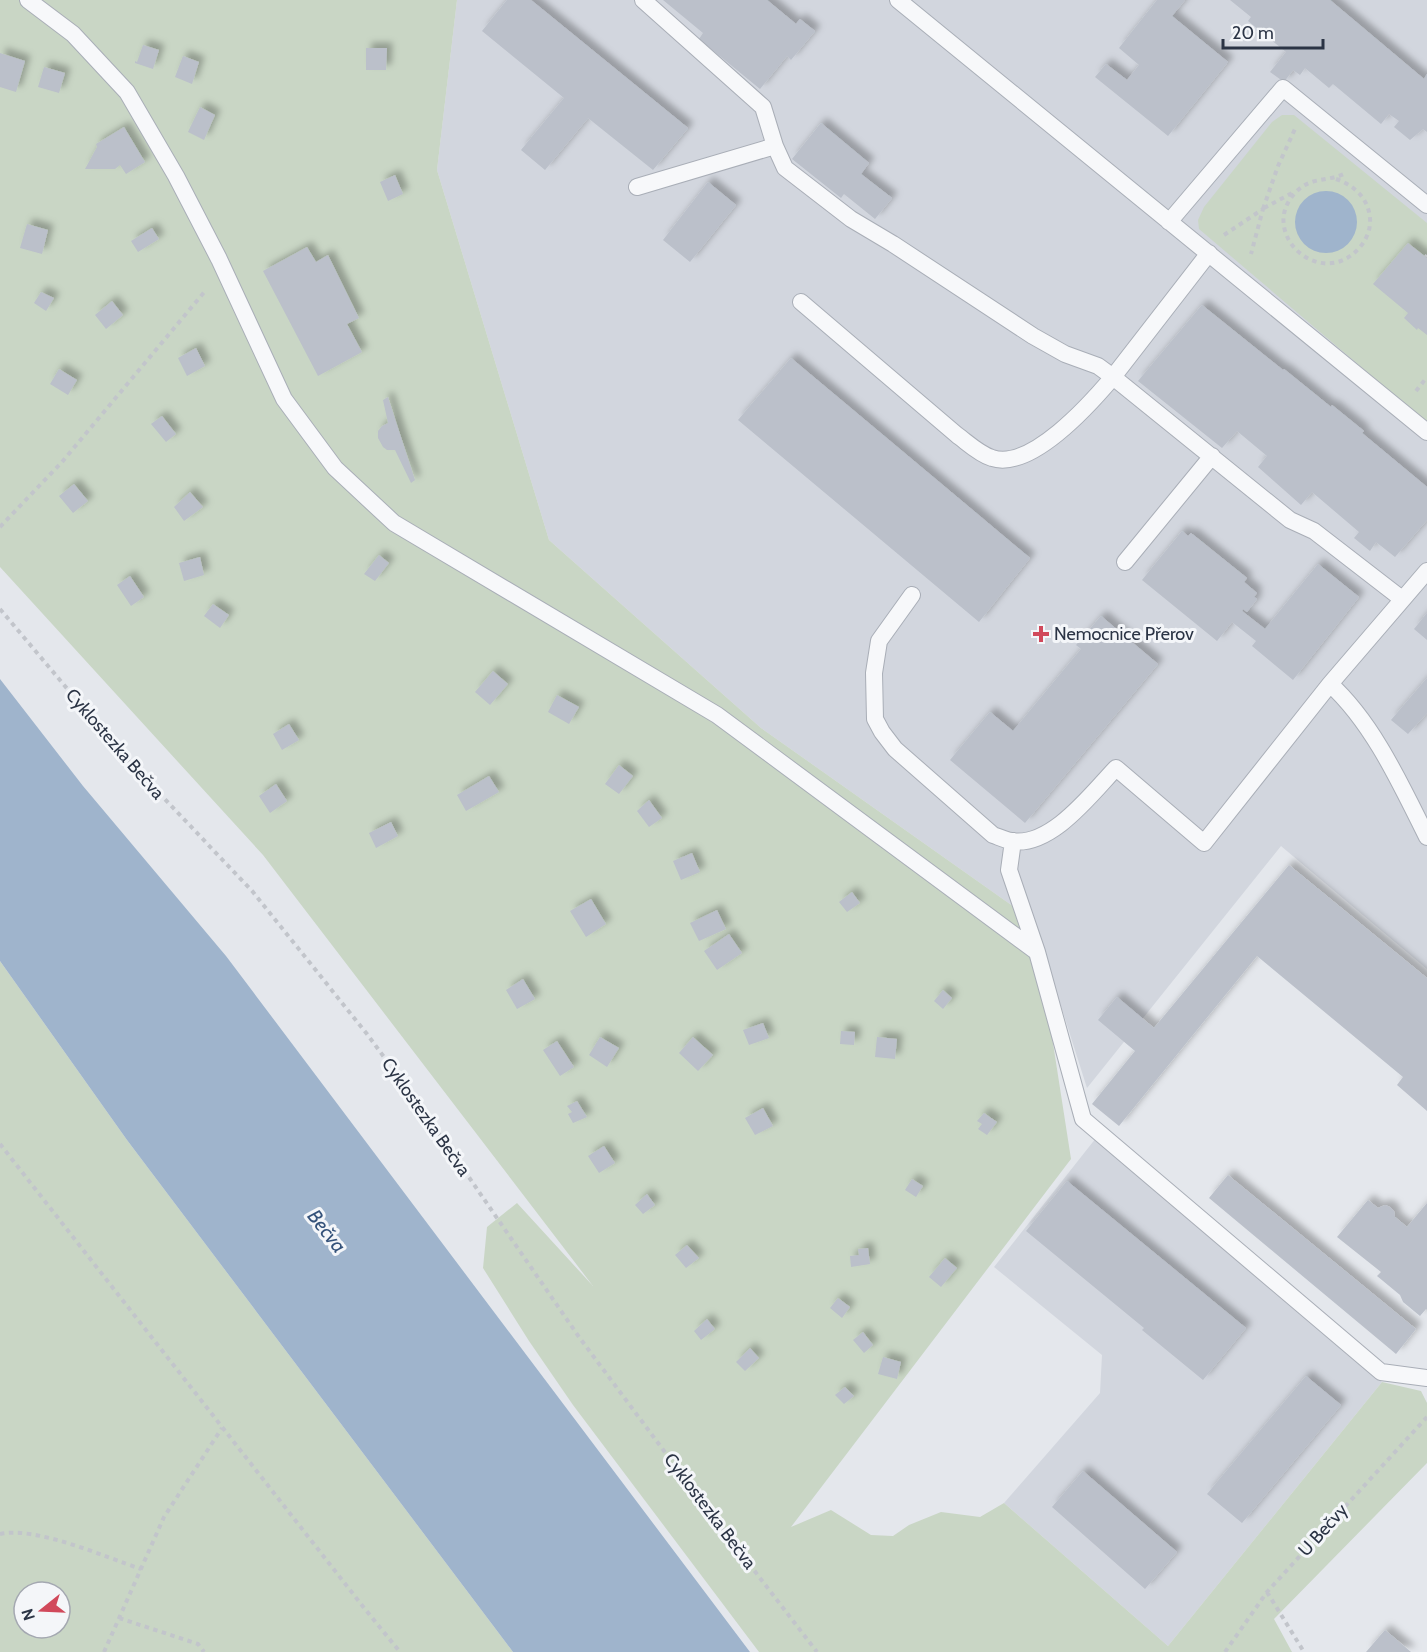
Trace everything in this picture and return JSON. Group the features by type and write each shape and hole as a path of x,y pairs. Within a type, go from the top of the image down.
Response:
{"lane":[{"path":"28,0 73,34 127,92 176,176 223,268 284,399 335,468 394,523 717,715 1037,952"},
{"path":"643,0 763,107 775,147 785,168 851,219 1033,336 1065,354 1098,366 1290,520 1314,531 1402,599"},
{"path":"898,0 1427,432"},
{"path":"1169,222 1283,88 1427,205"},
{"path":"637,187 775,147"},
{"path":"801,302 957,435 993,459 1007,459 1030,451 1055,436 1085,410 1209,253"},
{"path":"1125,562 1212,456"},
{"path":"912,595 879,641 874,674 875,719 895,749 993,835 1013,841 1031,839 1051,830 1069,817 1116,768 1204,843 1330,684 1427,571"},
{"path":"1330,684 1346,699 1394,770 1427,837"},
{"path":"1013,841 1009,870 1037,952 1083,1119 1381,1372 1427,1378"}],"path":[{"path":"1248,264 1278,166 1299,120"},
{"path":"1219,238 1309,182 1322,178 1336,178 1359,192 1370,217 1369,231 1364,243 1355,254 1344,261 1329,264 1315,262 1301,255 1291,245 1285,231 1284,216 1288,202 1296,191"},
{"path":"0,527 62,462 223,268"},
{"name":"Cyklostezka Bečva","path":"0,609 124,756 253,892 367,1034 415,1099 586,1346 723,1530 818,1652"},
{"path":"0,1144 400,1652"},
{"name":"U Bečvy","path":"1267,1592 1427,1417"},
{"path":"104,1652 164,1517 222,1428"},
{"path":"0,1534 13,1531 60,1541 141,1569"},
{"path":"1225,1652 1267,1592 1304,1652"},
{"path":"119,1618 198,1644 204,1652"}],"shaded area":[{"name":"Nemocnice Přerov","path":"457,0 1427,0 1427,969 1281,846 1087,1088 1034,921 761,728 549,540 437,170"},
{"path":"1096,1138 1382,1382 1168,1646 1004,1503 1100,1393 1102,1355 994,1267"}],"green space":[{"path":"0,0 457,0 437,170 549,540 761,728 1034,921 1071,1159 791,1527 831,1510 871,1535 893,1536 909,1525 941,1512 980,1517 1004,1503 1168,1646 1382,1382 1421,1391 1427,1403 1427,1463 1274,1619 1292,1652 759,1652 573,1405 529,1341 483,1268 487,1227 517,1203 593,1286 263,855 0,567"},
{"path":"1282,115 1294,115 1427,223 1427,423 1199,229 1198,220 1204,207 1272,122"},
{"path":"0,961 127,1140 513,1652 0,1652"}],"water":[{"path":"1320,191 1332,191 1348,200 1355,210 1357,222 1355,234 1348,244 1332,253 1320,253 1309,248 1300,239 1295,228 1295,216 1300,205 1309,196"},
{"name":"Bečva","path":"0,679 83,786 226,956 750,1652 513,1652 127,1140 0,961"}],"building":[{"path":"507,0 531,0 688,128 653,170 588,118 545,170 521,150 564,98 482,31"},
{"path":"663,0 767,0 796,24 800,19 815,31 791,60 787,56 760,89 699,39 703,33"},
{"path":"1157,0 1185,0 1172,16 1228,62 1168,136 1095,77 1106,64 1127,80 1139,65 1119,48"},
{"path":"1230,0 1330,0 1424,79 1427,74 1427,132 1423,129 1410,140 1394,127 1399,121 1389,114 1381,124 1333,84 1329,88 1305,68 1300,75 1293,70 1284,82 1270,72 1286,52 1248,21 1251,17"},
{"path":"143,45 159,50 153,69 135,63"},
{"path":"366,48 387,48 386,70 366,70"},
{"path":"0,53 25,61 16,92 0,87"},
{"path":"183,56 199,62 192,84 175,77"},
{"path":"44,67 65,73 59,93 38,87"},
{"path":"200,107 215,115 204,140 188,132"},
{"path":"821,123 869,163 861,174 892,198 875,219 844,194 841,198 792,159"},
{"path":"124,127 145,162 126,174 120,165 115,169 85,169 97,147 96,144"},
{"path":"395,175 403,194 388,201 380,182"},
{"path":"708,182 736,205 690,262 663,240"},
{"path":"27,224 48,230 42,254 20,248"},
{"path":"152,228 159,239 138,252 131,241"},
{"path":"1408,243 1427,258 1427,335 1418,328 1417,330 1404,318 1408,313 1373,284"},
{"path":"307,247 316,262 328,255 359,318 347,324 362,352 318,376 263,271"},
{"path":"41,292 54,298 46,311 34,303"},
{"path":"112,301 123,315 106,329 95,315"},
{"path":"1202,305 1331,407 1332,405 1427,487 1427,520 1395,557 1376,542 1370,551 1354,538 1359,532 1312,492 1301,505 1258,467 1267,456 1237,431 1222,448 1138,381"},
{"path":"196,348 205,366 187,376 178,358"},
{"path":"791,358 1030,558 979,622 738,420"},
{"path":"59,369 77,380 68,395 50,384"},
{"path":"388,397 415,480 411,483 395,450 387,450 378,438 378,431 388,423 383,400"},
{"path":"162,416 176,434 166,442 151,424"},
{"path":"74,484 88,501 73,513 59,496"},
{"path":"190,492 203,507 184,521 174,507"},
{"path":"1182,531 1188,536 1191,533 1247,578 1244,582 1257,593 1254,597 1257,599 1247,612 1243,609 1242,611 1265,629 1318,564 1359,597 1293,680 1252,646 1256,641 1232,622 1217,641 1142,580"},
{"path":"379,555 389,563 375,581 364,574"},
{"path":"200,557 204,575 184,581 179,563"},
{"path":"130,576 144,597 131,606 117,585"},
{"path":"213,604 229,615 220,628 204,616"},
{"path":"1427,613 1427,640 1414,629"},
{"path":"1101,616 1158,664 1025,823 950,760 990,712 1013,731 1081,649 1076,645"},
{"path":"493,671 508,684 490,705 475,692"},
{"path":"1427,678 1427,713 1408,734 1391,720"},
{"path":"557,695 579,707 569,724 548,712"},
{"path":"289,724 299,740 282,750 273,734"},
{"path":"619,765 633,776 619,794 605,784"},
{"path":"489,776 499,792 466,811 457,795"},
{"path":"276,784 287,801 270,813 259,796"},
{"path":"649,800 662,818 649,827 637,811"},
{"path":"391,822 398,836 376,848 369,833"},
{"path":"692,853 700,872 681,880 673,861"},
{"path":"1289,865 1427,978 1427,1111 1397,1085 1403,1077 1257,956 1119,1126 1092,1104 1135,1051 1098,1020 1117,997 1154,1028"},
{"path":"852,892 860,903 847,912 839,902"},
{"path":"591,899 606,924 586,937 570,911"},
{"path":"717,910 726,929 699,941 690,923"},
{"path":"729,934 742,953 717,970 704,951"},
{"path":"523,979 535,999 517,1009 506,990"},
{"path":"943,990 952,998 943,1009 934,1001"},
{"path":"763,1023 769,1038 749,1045 743,1030"},
{"path":"841,1031 855,1032 854,1045 840,1044"},
{"path":"600,1037 619,1048 607,1067 589,1055"},
{"path":"693,1037 713,1055 698,1071 679,1053"},
{"path":"877,1037 897,1039 895,1059 875,1057"},
{"path":"557,1041 574,1067 560,1076 543,1050"},
{"path":"577,1101 587,1117 573,1123 568,1114 572,1112 567,1106"},
{"path":"763,1108 773,1126 755,1135 745,1118"},
{"path":"984,1113 997,1122 987,1135 978,1129 982,1124 977,1121"},
{"path":"604,1146 615,1163 599,1173 588,1156"},
{"path":"1228,1175 1416,1329 1396,1354 1209,1198"},
{"path":"912,1179 923,1186 916,1197 905,1190"},
{"path":"1067,1181 1246,1328 1203,1380 1026,1231"},
{"path":"647,1194 655,1205 643,1214 635,1205"},
{"path":"1368,1200 1378,1208 1385,1205 1390,1207 1395,1217 1407,1227 1427,1203 1427,1310 1420,1316 1377,1276 1381,1272 1337,1237"},
{"path":"687,1245 699,1258 686,1268 675,1255"},
{"path":"868,1248 870,1264 851,1267 850,1256 859,1255 858,1249"},
{"path":"945,1258 957,1268 941,1287 929,1277"},
{"path":"838,1298 850,1307 842,1318 830,1308"},
{"path":"707,1319 715,1329 701,1340 694,1331"},
{"path":"863,1332 873,1345 864,1353 853,1340"},
{"path":"750,1348 759,1358 745,1371 736,1362"},
{"path":"883,1357 901,1362 897,1379 878,1374"},
{"path":"1306,1376 1341,1405 1242,1523 1207,1494"},
{"path":"845,1387 854,1396 844,1404 835,1395"},
{"path":"1083,1471 1177,1552 1145,1589 1052,1507"},
{"path":"1385,1630 1397,1640 1411,1652 1366,1652"}],"place":[{"name":"Nemocnice Přerov","path":"1041,634"}]}
